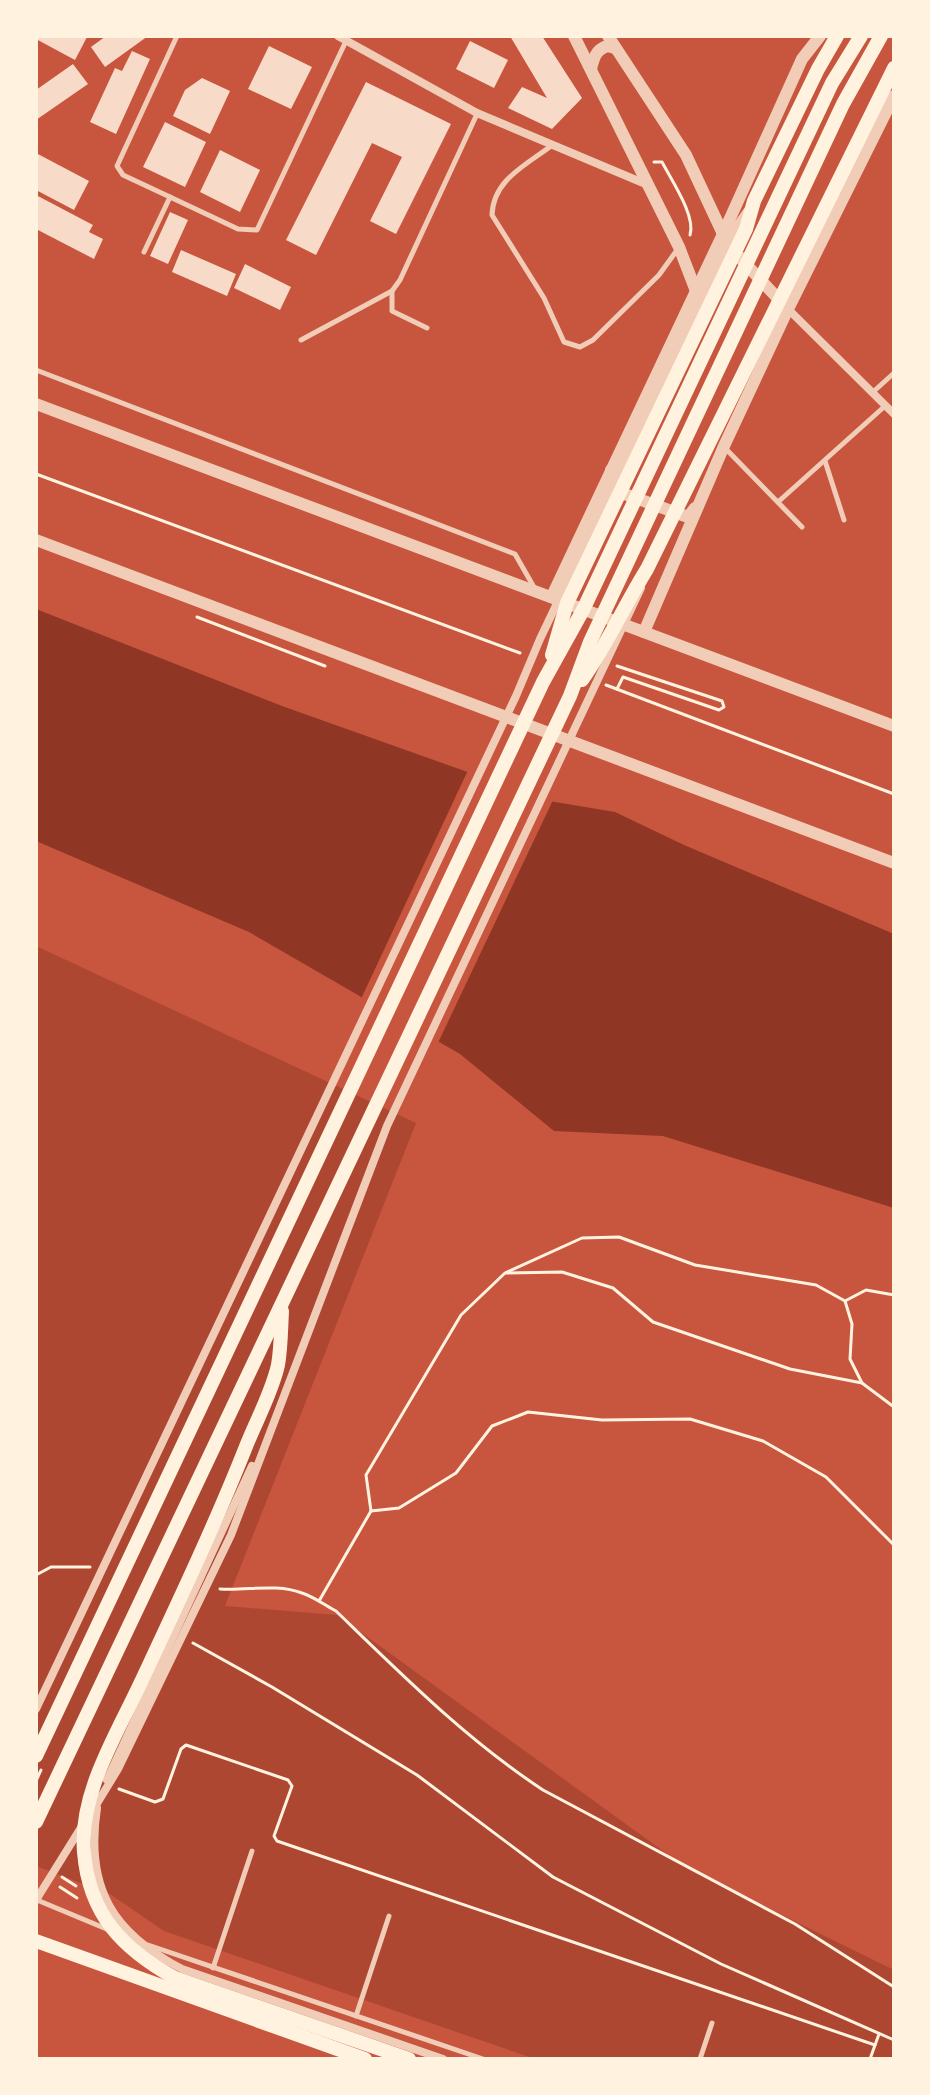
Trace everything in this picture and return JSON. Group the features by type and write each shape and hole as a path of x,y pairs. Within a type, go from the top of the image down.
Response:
{"main road":[{"path":"543,682 567,603 746,229 754,201 837,36"},
{"path":"36,1756 543,682 583,610 832,83 861,36"},
{"path":"36,1822 570,696 590,642 843,104 881,36"},
{"path":"570,696 604,649 647,569 893,69"},
{"path":"283,1303 278,1367 214,1527 104,1761 88,1803 83,1851 97,1903 111,1928 132,1952 151,1965 190,1983 409,2059"},
{"path":"36,1941 365,2059"}],"street":[{"path":"574,36 679,247 696,291"},
{"path":"608,36 686,155 723,234 740,258 894,414"},
{"path":"552,596 802,59 820,36"},
{"path":"345,37 477,113 648,185"},
{"path":"591,69 600,49 607,46 615,48"},
{"path":"644,632 724,446 894,96"},
{"path":"36,1709 510,710 547,624 738,224 754,201"},
{"path":"36,404 894,726"},
{"path":"611,470 619,492 646,502 688,517 698,502"},
{"path":"36,540 894,863"},
{"path":"36,1900 118,1769 231,1535 387,1126 638,599 647,569"},
{"path":"262,1449 247,1475 112,1766 97,1807 93,1833 94,1859 101,1887 111,1910 129,1933 151,1953 182,1969 443,2059"}],"lane":[{"path":"177,36 117,166 123,175 238,229 257,230 345,37"},
{"path":"301,340 392,291 400,280 477,113"},
{"path":"552,145 503,182 492,202 492,215 544,298 564,342 580,347 608,326 659,275 679,247"},
{"path":"144,252 170,197"},
{"path":"392,291 392,311 427,328"},
{"path":"36,370 515,554 536,590"},
{"path":"873,392 894,373"},
{"path":"778,502 886,405"},
{"path":"724,446 802,527"},
{"path":"825,461 844,520"},
{"path":"213,1968 252,1851"},
{"path":"36,1900 148,1945 483,2059"},
{"path":"356,2016 389,1916"},
{"path":"700,2059 712,2023"}],"path":[{"path":"649,162 662,162 693,225 690,237"},
{"path":"36,474 526,655"},
{"path":"614,665 722,701 724,707 719,710 623,677 617,690"},
{"path":"603,685 894,794"},
{"path":"319,1601 371,1511 366,1475 461,1315 505,1273 582,1238 619,1237 695,1265 816,1285 845,1301 852,1324 850,1359 862,1383"},
{"path":"505,1273 562,1272 613,1288 653,1322 790,1369 862,1383 894,1407"},
{"path":"845,1301 866,1290 894,1295"},
{"path":"371,1511 399,1508 456,1473 492,1426 528,1412 602,1420 690,1419 763,1441 826,1477 894,1545"},
{"path":"36,1575 51,1567 68,1565 102,1570"},
{"path":"209,1588 275,1588 301,1592 319,1601 336,1611 507,1767 543,1790 795,1924 894,1987"},
{"path":"189,1642 272,1687 417,1775 553,1877 721,1964 894,2040"},
{"path":"110,1787 155,1802 163,1799 181,1749 186,1745 201,1750 288,1780 292,1786 274,1836 277,1841 875,2045"},
{"path":"41,1771 53,1772"},
{"path":"54,1883 83,1901 57,1885 57,1880 62,1878 87,1893 62,1877"},
{"path":"870,2059 879,2034"}],"shaded area":[{"path":"36,609 282,706 549,801 615,812 684,845 894,934 894,1208 663,1136 554,1131 460,1054 249,932 36,841"},
{"path":"36,946 416,1123 225,1606 337,1615 688,1869 894,1970 894,2059 535,2059 164,1931 110,1894 36,1866"}],"pier":[{"path":"469,768 554,798 437,1045 360,1001"}],"building":[{"path":"36,36 87,37 75,60 36,39"},
{"path":"106,36 148,36 105,67 91,47"},
{"path":"510,36 542,36 582,98 552,129 508,108 522,87 547,98"},
{"path":"470,41 508,60 494,88 456,69"},
{"path":"269,46 312,67 291,109 248,89"},
{"path":"132,51 150,59 116,134 90,122 115,68 122,71"},
{"path":"73,64 88,84 36,120 36,90"},
{"path":"202,78 230,91 210,134 173,116 185,90"},
{"path":"366,82 451,124 396,234 370,221 402,157 372,143 316,255 286,240"},
{"path":"165,122 206,142 185,187 143,167"},
{"path":"220,150 260,170 240,212 200,192"},
{"path":"36,153 89,181 74,210 36,190"},
{"path":"36,195 93,225 89,232 103,239 94,259 36,229"},
{"path":"170,212 188,220 168,264 150,256"},
{"path":"181,250 236,274 227,296 172,272"},
{"path":"245,264 291,287 280,310 234,288"}]}
